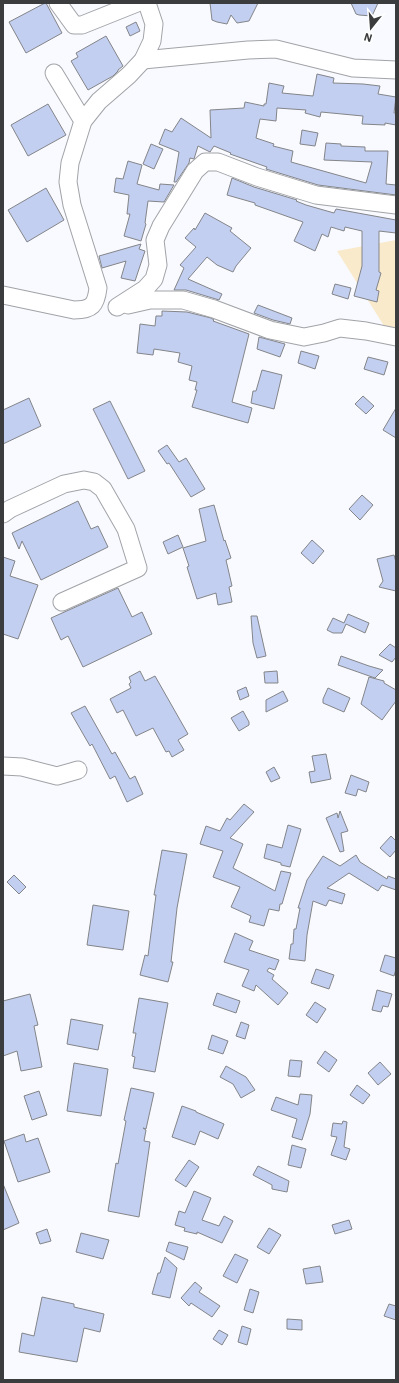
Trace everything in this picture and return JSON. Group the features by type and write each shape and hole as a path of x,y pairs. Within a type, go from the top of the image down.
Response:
{"street":[{"path":"58,3 74,25 82,25 137,3"},
{"path":"3,295 74,310 84,310 91,307 97,299 98,288 72,205 68,182 70,163 84,121 99,101 129,75 143,60 152,41 154,24 148,3"},
{"path":"143,60 248,50 276,49 353,68 396,70"},
{"path":"54,73 84,121"},
{"path":"117,307 145,289 154,279 158,265 155,240 161,226 195,171 206,162 218,162 257,177 316,195 396,206"},
{"path":"97,299 110,306 117,307 150,300 183,300 214,309 270,330 304,337 340,328 396,337"},
{"path":"3,514 64,484 84,480 94,482 103,489 126,529 138,568 62,602"},
{"path":"3,766 22,767 57,776 78,770"}],"shaded area":[{"path":"396,240 396,345 337,251"}],"building":[{"path":"45,3 62,33 26,53 9,22"},
{"path":"210,3 258,3 249,21 237,23 231,15 227,24 212,20"},
{"path":"351,3 378,3 372,16 356,14"},
{"path":"136,22 140,31 130,36 126,27"},
{"path":"106,36 123,66 113,76 88,90 71,61 78,57 76,53"},
{"path":"317,74 334,78 333,83 380,86 378,94 396,97 394,113 396,113 396,125 385,123 385,125 362,124 363,116 321,112 320,117 305,113 306,110 277,108 276,121 260,119 256,138 274,144 273,146 293,151 291,162 366,183 372,162 324,160 326,143 341,144 341,146 365,147 365,151 388,151 386,184 396,185 396,195 318,185 266,169 267,167 230,154 231,153 214,146 210,152 198,146 194,159 190,158 189,163 176,182 174,182 179,152 159,144 165,129 172,132 181,118 211,138 210,110 244,108 245,102 264,106 264,104 266,104 269,83 284,86 282,93 313,96"},
{"path":"48,104 66,135 28,156 11,125"},
{"path":"302,130 318,133 315,146 300,144"},
{"path":"151,144 163,149 154,169 143,164"},
{"path":"128,161 142,165 137,184 159,190 160,184 174,185 164,202 148,201 146,224 141,241 124,236 130,214 127,214 129,195 114,192 116,178 123,179"},
{"path":"232,178 254,187 297,200 296,201 306,205 334,213 336,209 396,220 396,233 379,231 379,272 381,273 376,290 379,291 377,302 354,296 362,266 362,231 345,227 344,231 331,227 328,237 322,234 315,251 294,241 303,222 255,205 255,203 227,195"},
{"path":"46,188 64,220 27,242 8,210"},
{"path":"205,213 232,228 230,231 251,248 233,272 217,265 207,257 188,279 222,294 219,300 186,290 174,290 184,268 180,265 196,247 185,238 194,228 195,230"},
{"path":"141,244 139,249 145,251 135,281 121,278 126,261 102,268 99,256"},
{"path":"335,284 351,288 348,299 332,294"},
{"path":"258,305 292,318 290,324 254,313"},
{"path":"162,311 187,312 211,318 214,320 213,321 249,334 232,402 252,408 248,423 192,407 197,390 195,390 197,382 189,380 192,366 178,362 180,353 154,349 153,355 137,353 140,324 155,326 156,316 162,316"},
{"path":"259,337 285,344 280,357 257,349"},
{"path":"301,351 319,356 315,369 298,363"},
{"path":"368,357 388,362 384,375 364,369"},
{"path":"262,370 282,375 274,409 251,403 253,391 256,391"},
{"path":"363,396 374,406 366,414 355,404"},
{"path":"29,398 41,426 3,444 3,410"},
{"path":"110,401 145,471 128,479 93,409"},
{"path":"396,408 396,438 383,430"},
{"path":"167,445 179,462 186,458 205,489 191,497 169,463 167,464 158,451"},
{"path":"362,495 373,505 360,520 349,509"},
{"path":"78,501 91,529 98,526 108,547 41,580 22,541 19,549 12,533"},
{"path":"214,505 224,541 225,540 231,558 226,560 232,586 229,587 232,602 218,605 216,593 197,599 183,548 206,541 199,509"},
{"path":"178,535 183,547 168,554 163,542"},
{"path":"312,540 324,551 313,564 301,553"},
{"path":"394,555 396,562 396,591 379,587 383,581 377,559"},
{"path":"3,557 15,561 10,576 38,585 18,639 3,634"},
{"path":"118,588 132,617 142,612 152,634 83,667 68,636 61,640 51,618"},
{"path":"348,614 369,623 365,633 346,624 342,633 333,633 327,630 333,618 344,623"},
{"path":"251,616 257,616 266,656 257,658 253,643"},
{"path":"390,644 396,648 396,657 392,662 379,655"},
{"path":"341,656 383,670 375,678 338,665"},
{"path":"140,671 145,681 155,676 188,734 178,740 184,750 172,757 169,751 166,752 153,728 136,736 123,710 117,713 110,699 131,688 129,684 131,682 129,677"},
{"path":"277,671 278,683 265,683 264,672"},
{"path":"369,677 384,681 384,683 396,690 396,701 382,720 361,704"},
{"path":"246,687 249,696 240,700 237,691"},
{"path":"328,688 350,698 344,712 323,703 323,699"},
{"path":"283,691 288,701 266,712 266,700"},
{"path":"85,706 112,754 115,752 130,779 135,776 143,794 127,802 115,776 110,779 92,744 90,746 71,713"},
{"path":"243,711 249,725 239,731 231,718"},
{"path":"326,754 331,779 311,783 309,772 315,771 312,756"},
{"path":"274,767 280,778 271,782 266,772"},
{"path":"351,775 369,782 366,792 358,789 356,796 345,793"},
{"path":"244,804 254,812 230,838 243,844 233,868 275,891 281,871 291,873 279,911 269,909 264,926 249,922 251,916 231,907 240,887 213,877 223,851 200,844 206,826 220,831 227,818 230,820"},
{"path":"340,811 348,831 341,833 344,851 340,852 326,818 337,813 338,818"},
{"path":"288,825 301,829 290,867 264,858 267,844 282,848"},
{"path":"391,836 396,841 396,850 390,857 380,848"},
{"path":"162,850 187,854 177,908 171,962 173,962 168,982 140,975 145,955 148,956 156,895 154,895"},
{"path":"356,855 360,862 387,879 388,876 396,879 396,890 382,885 378,891 349,873 327,888 345,894 342,904 329,900 326,906 313,901 307,935 305,961 289,959 291,944 293,944 294,929 296,929 300,908 298,908 307,880 323,856 340,866"},
{"path":"14,875 26,887 19,894 7,882"},
{"path":"93,905 129,911 123,950 87,945"},
{"path":"235,933 253,941 249,950 279,960 275,970 269,968 267,971 274,975 272,979 288,993 278,1005 256,985 254,991 242,986 249,970 224,962"},
{"path":"385,955 396,958 396,969 394,976 380,971"},
{"path":"316,969 334,975 329,989 311,983"},
{"path":"377,990 392,994 388,1007 383,1006 381,1012 372,1010"},
{"path":"217,993 240,1001 236,1013 213,1005"},
{"path":"30,994 38,1025 34,1026 42,1067 21,1071 17,1051 3,1056 3,1001"},
{"path":"139,998 168,1003 155,1072 133,1068 135,1057 132,1056 136,1033 133,1033"},
{"path":"315,1002 326,1009 317,1023 306,1015"},
{"path":"71,1019 103,1025 98,1050 67,1044"},
{"path":"241,1022 249,1025 245,1039 236,1036"},
{"path":"212,1035 228,1041 223,1054 208,1049"},
{"path":"325,1051 337,1060 329,1072 317,1063"},
{"path":"290,1060 302,1061 300,1077 288,1076"},
{"path":"380,1062 391,1074 378,1085 368,1073"},
{"path":"74,1063 108,1069 101,1116 67,1111"},
{"path":"226,1066 246,1077 255,1090 241,1098 233,1084 220,1077"},
{"path":"357,1085 370,1095 363,1104 350,1095"},
{"path":"131,1088 154,1093 146,1129 143,1128 146,1130 144,1141 150,1142 139,1217 108,1211"},
{"path":"39,1091 47,1115 32,1120 24,1096"},
{"path":"300,1094 312,1095 310,1114 302,1140 292,1137 297,1119 271,1110 276,1097 298,1105"},
{"path":"182,1106 224,1124 218,1139 200,1131 195,1145 172,1137"},
{"path":"343,1121 347,1122 344,1147 350,1149 346,1160 331,1155 337,1137 331,1136 333,1123 342,1124"},
{"path":"24,1134 26,1142 38,1138 50,1172 18,1182 4,1141"},
{"path":"292,1145 306,1149 301,1168 288,1165"},
{"path":"189,1160 199,1167 186,1187 175,1180"},
{"path":"258,1166 289,1181 287,1192 272,1189 272,1185 253,1175"},
{"path":"3,1184 19,1223 3,1230"},
{"path":"194,1191 211,1198 202,1220 219,1226 224,1216 233,1221 222,1243 197,1232 197,1234 184,1231 185,1228 175,1225 179,1211 185,1213"},
{"path":"349,1220 352,1229 335,1234 332,1225"},
{"path":"269,1228 281,1235 269,1254 257,1247"},
{"path":"47,1229 51,1241 40,1244 36,1233"},
{"path":"81,1233 109,1240 103,1259 76,1252"},
{"path":"169,1242 188,1247 184,1260 166,1251"},
{"path":"235,1254 248,1260 237,1283 223,1276"},
{"path":"165,1257 177,1268 170,1298 152,1294 158,1273 160,1273"},
{"path":"320,1266 323,1282 306,1284 303,1269"},
{"path":"195,1282 202,1288 199,1292 220,1306 212,1317 191,1303 189,1306 181,1298"},
{"path":"250,1289 259,1292 253,1313 244,1310"},
{"path":"42,1297 74,1304 74,1307 104,1314 100,1332 84,1328 77,1362 19,1352 22,1333 34,1336"},
{"path":"389,1304 396,1306 396,1320 384,1316"},
{"path":"287,1319 302,1320 302,1330 287,1329"},
{"path":"242,1326 251,1329 247,1345 238,1342"},
{"path":"219,1330 228,1335 222,1345 213,1339"}]}
